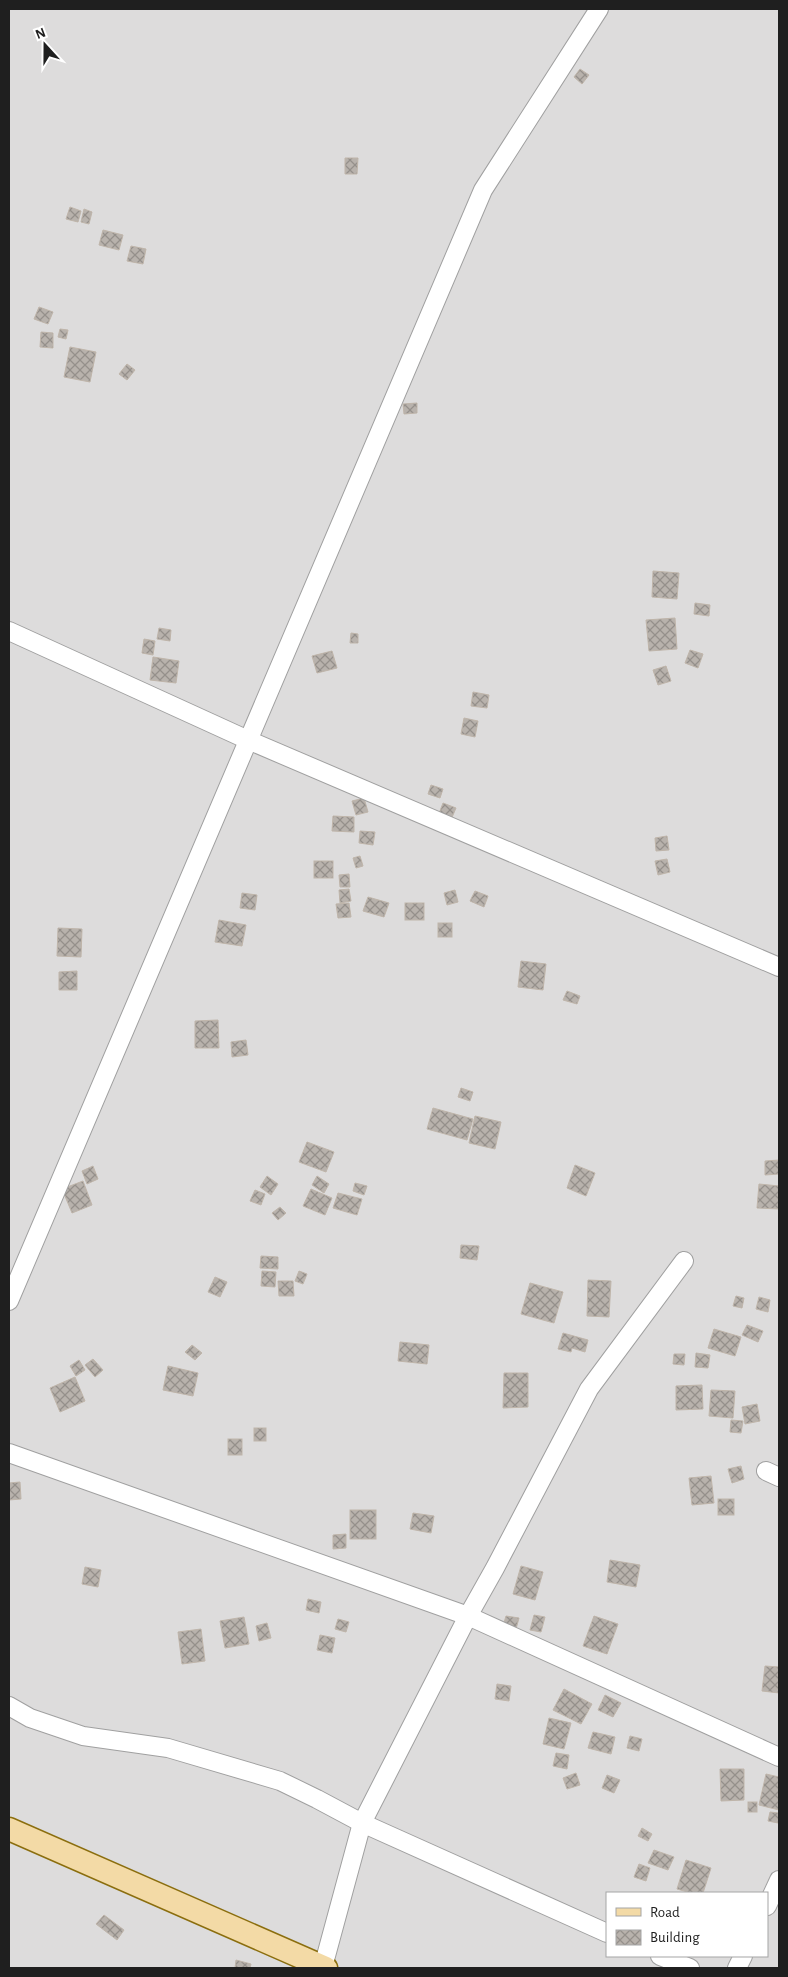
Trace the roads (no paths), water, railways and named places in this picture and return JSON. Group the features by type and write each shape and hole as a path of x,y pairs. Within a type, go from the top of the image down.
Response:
{"main road":[{"path":"9,1828 324,1968"}],"street":[{"path":"9,1301 483,190 598,9"},
{"path":"9,631 248,740 779,967"},
{"path":"324,1968 362,1823 468,1616 589,1389 684,1260"},
{"path":"9,1453 468,1616 779,1757"},
{"path":"9,1706 30,1718 82,1736 168,1748 280,1781 317,1798 362,1823 606,1933"},
{"path":"768,1904 779,1880"},
{"path":"662,1957 690,1968"}]}
